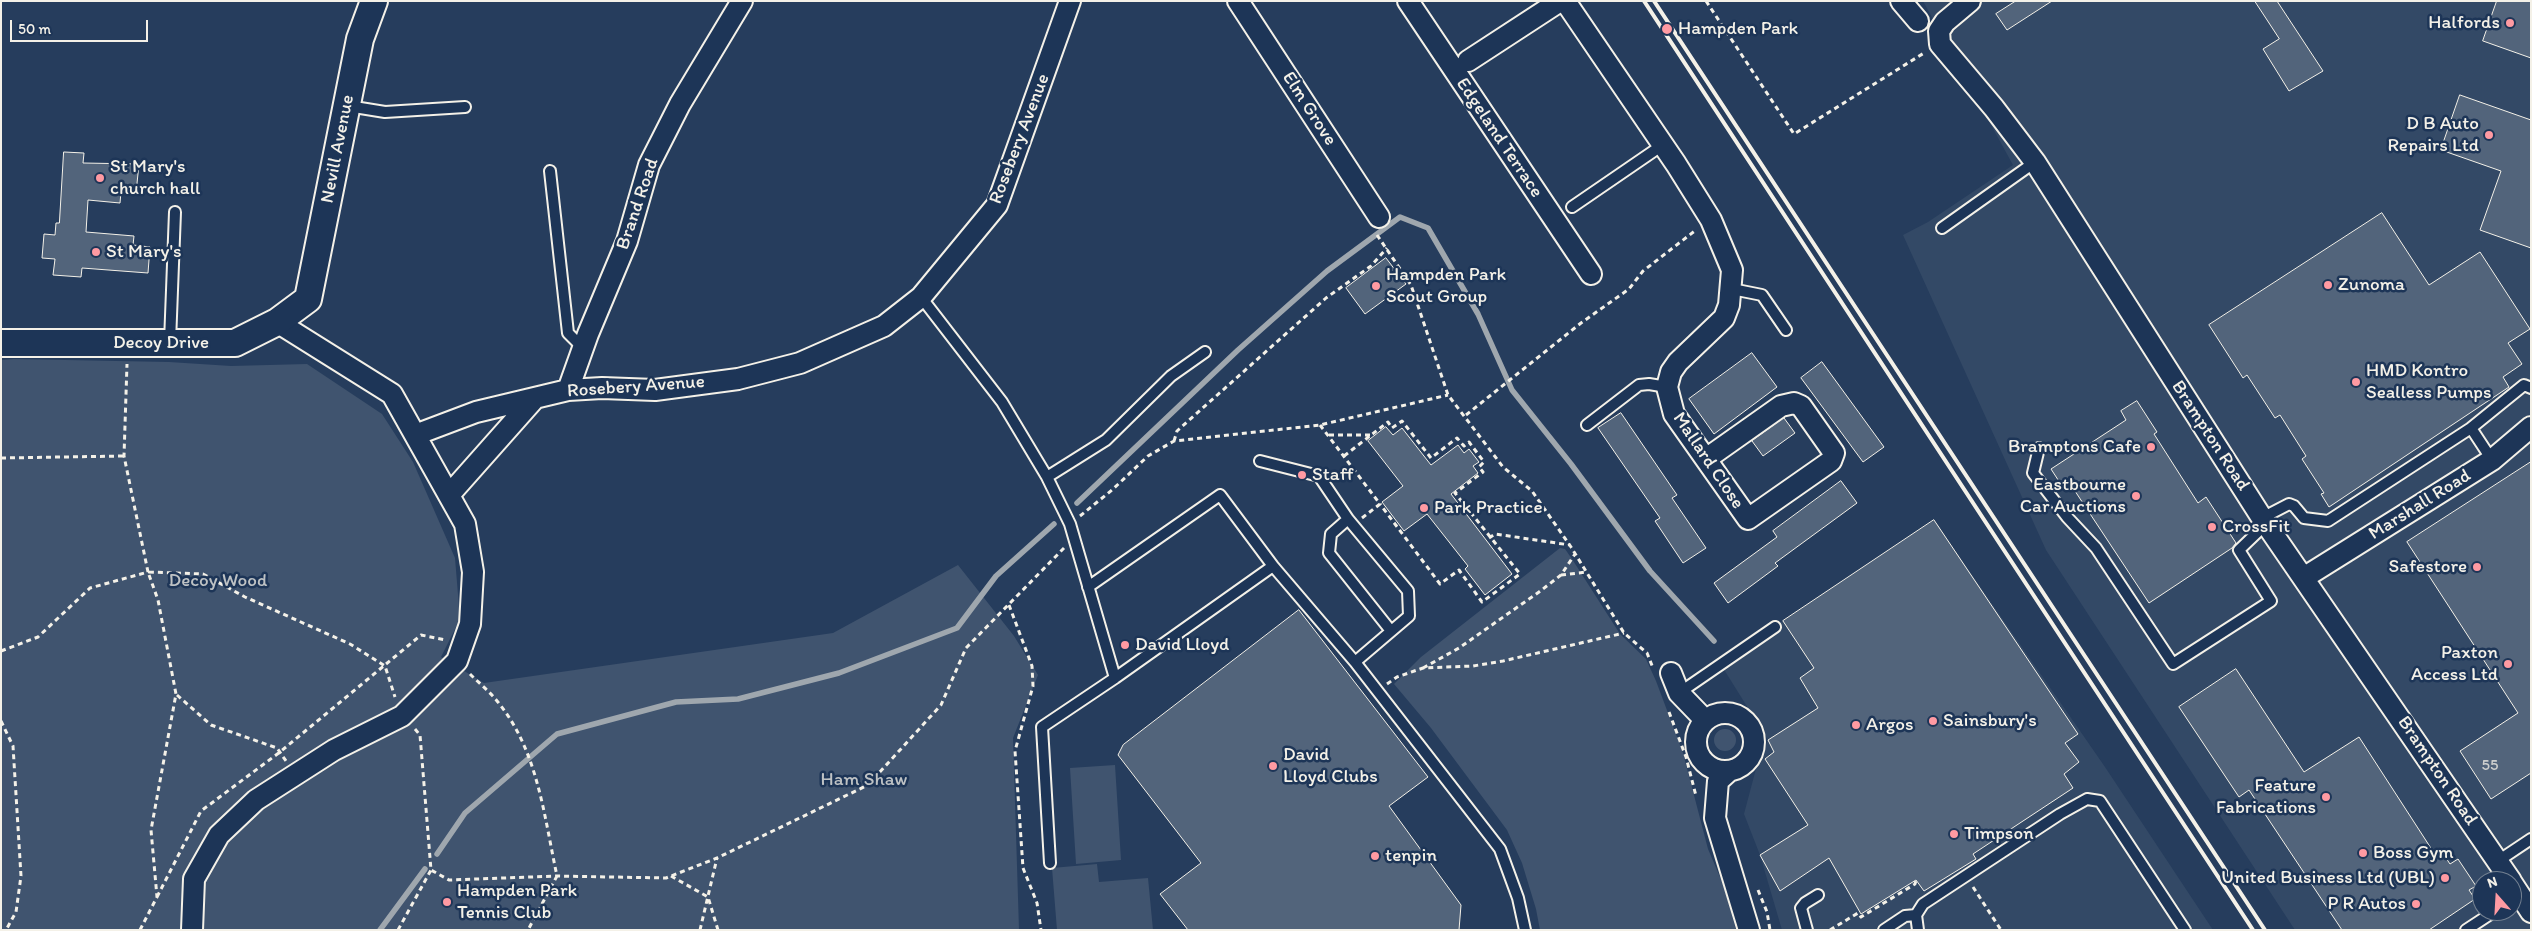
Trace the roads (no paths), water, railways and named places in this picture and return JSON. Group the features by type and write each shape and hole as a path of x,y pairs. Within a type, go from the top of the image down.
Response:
{"street":[{"name":"Nevill Avenue","path":"308,298 360,39 374,1"},
{"name":"Brand Road","path":"568,390 627,240 649,164 680,104 742,1"},
{"name":"Rosebery Avenue","path":"415,435 476,412 568,390 602,388 654,390 738,379 800,363 884,326 921,297 997,206 1070,1"},
{"name":"Elm Grove","path":"1238,1 1379,217"},
{"name":"Edgeland Terrace","path":"1408,1 1591,274"},
{"path":"1468,61 1560,1"},
{"path":"1565,1 1664,144 1711,220 1732,270 1732,289 1724,318 1678,362 1671,372 1667,387"},
{"name":"Brampton Road","path":"1901,1 1931,30 2036,162 2264,521 2305,578 2504,871"},
{"path":"1931,30 1966,2"},
{"name":"Decoy Drive","path":"1,343 235,343 277,322 308,298"},
{"path":"192,930 194,879 219,835 256,800 334,750 402,716 460,652 470,624 473,572 465,524 392,394 277,322"},
{"name":"Mallard Close","path":"1667,387 1674,414 1748,519 1831,461 1834,453 1801,406 1794,403 1781,406 1706,459"},
{"path":"449,495 536,398"},
{"name":"Marshall Road","path":"2305,578 2492,460 2531,427"},
{"path":"1662,671 1679,693 1705,720"},
{"path":"1729,771 1711,768 1698,755 1696,736 1705,720 1713,716 1730,714 1746,722 1751,730 1753,747 1750,756 1738,768 1729,771 1718,781 1714,818 1749,930"},
{"name":"Brampton Road","path":"2522,900 2531,912"}],"lane":[{"path":"347,106 385,112 464,107"},
{"path":"1572,207 1664,144"},
{"path":"1942,228 2036,162"},
{"path":"550,171 568,333 583,348"},
{"path":"170,343 175,212"},
{"path":"1732,289 1762,296 1786,330"},
{"path":"921,297 1002,402 1047,477 1072,528 1115,678"},
{"path":"1047,477 1106,440 1171,376 1205,352"},
{"path":"1587,425 1640,385 1648,384 1667,387"},
{"path":"2039,448 2033,473 2067,517 2096,548 2173,664 2270,601 2239,550 2264,521 2289,504 2294,506 2304,518 2328,521 2471,428 2524,385 2531,388"},
{"path":"2471,428 2492,460"},
{"path":"1260,461 1319,476 1350,522 1408,591 1409,616 1355,662"},
{"path":"1088,587 1220,496 1273,566 1355,662 1500,849 1518,898 1525,930"},
{"path":"1350,522 1331,534 1329,553 1391,631"},
{"path":"1050,863 1042,727 1115,678 1273,566"},
{"path":"1679,693 1775,627"},
{"path":"1918,930 1916,915 1923,904 2087,798 2100,800 2184,930"},
{"path":"2498,861 2531,839"},
{"path":"1807,930 1801,908 1804,903 1818,895"},
{"path":"1884,930 1905,916 1916,915"},
{"path":"2466,930 2480,921"}],"waterway":[{"path":"1077,503 1238,350 1327,271 1400,217 1428,228 1478,314 1512,390 1571,464 1650,571 1714,641"},
{"path":"437,854 465,813 557,734 676,702 738,699 839,673 957,628 996,576 1054,524"},
{"path":"380,930 425,869"}],"railway":[{"path":"1644,1 2253,930"},
{"path":"1654,1 2265,930"}],"place":[{"name":"Halfords","path":"2510,23"},
{"name":"Hampden Park","path":"1667,29"},
{"name":"D B Auto Repairs Ltd","path":"2489,135"},
{"name":"St Mary's church hall","path":"100,178"},
{"name":"St Mary's","path":"96,252"},
{"name":"Zunoma","path":"2328,285"},
{"name":"Hampden Park Scout Group","path":"1376,286"},
{"name":"HMD Kontro Sealless Pumps","path":"2356,382"},
{"name":"Bramptons Cafe","path":"2151,447"},
{"name":"Staff","path":"1302,475"},
{"name":"Eastbourne Car Auctions","path":"2136,496"},
{"name":"Park Practice","path":"1424,508"},
{"name":"CrossFit","path":"2212,527"},
{"name":"Safestore","path":"2477,567"},
{"name":"David Lloyd","path":"1125,645"},
{"name":"Paxton Access Ltd","path":"2508,664"},
{"name":"Sainsbury's","path":"1933,721"},
{"name":"Argos","path":"1856,725"},
{"name":"David Lloyd Clubs","path":"1273,766"},
{"name":"Feature Fabrications","path":"2326,797"},
{"name":"Timpson","path":"1954,834"},
{"name":"Boss Gym","path":"2363,853"},
{"name":"tenpin","path":"1375,856"},
{"name":"United Business Ltd (UBL)","path":"2445,878"},
{"name":"Hampden Park Tennis Club","path":"447,902"},
{"name":"P R Autos","path":"2416,904"}],"park label":[{"name":"Decoy Wood","path":"218,581"},
{"name":"Ham Shaw","path":"864,780"}]}
